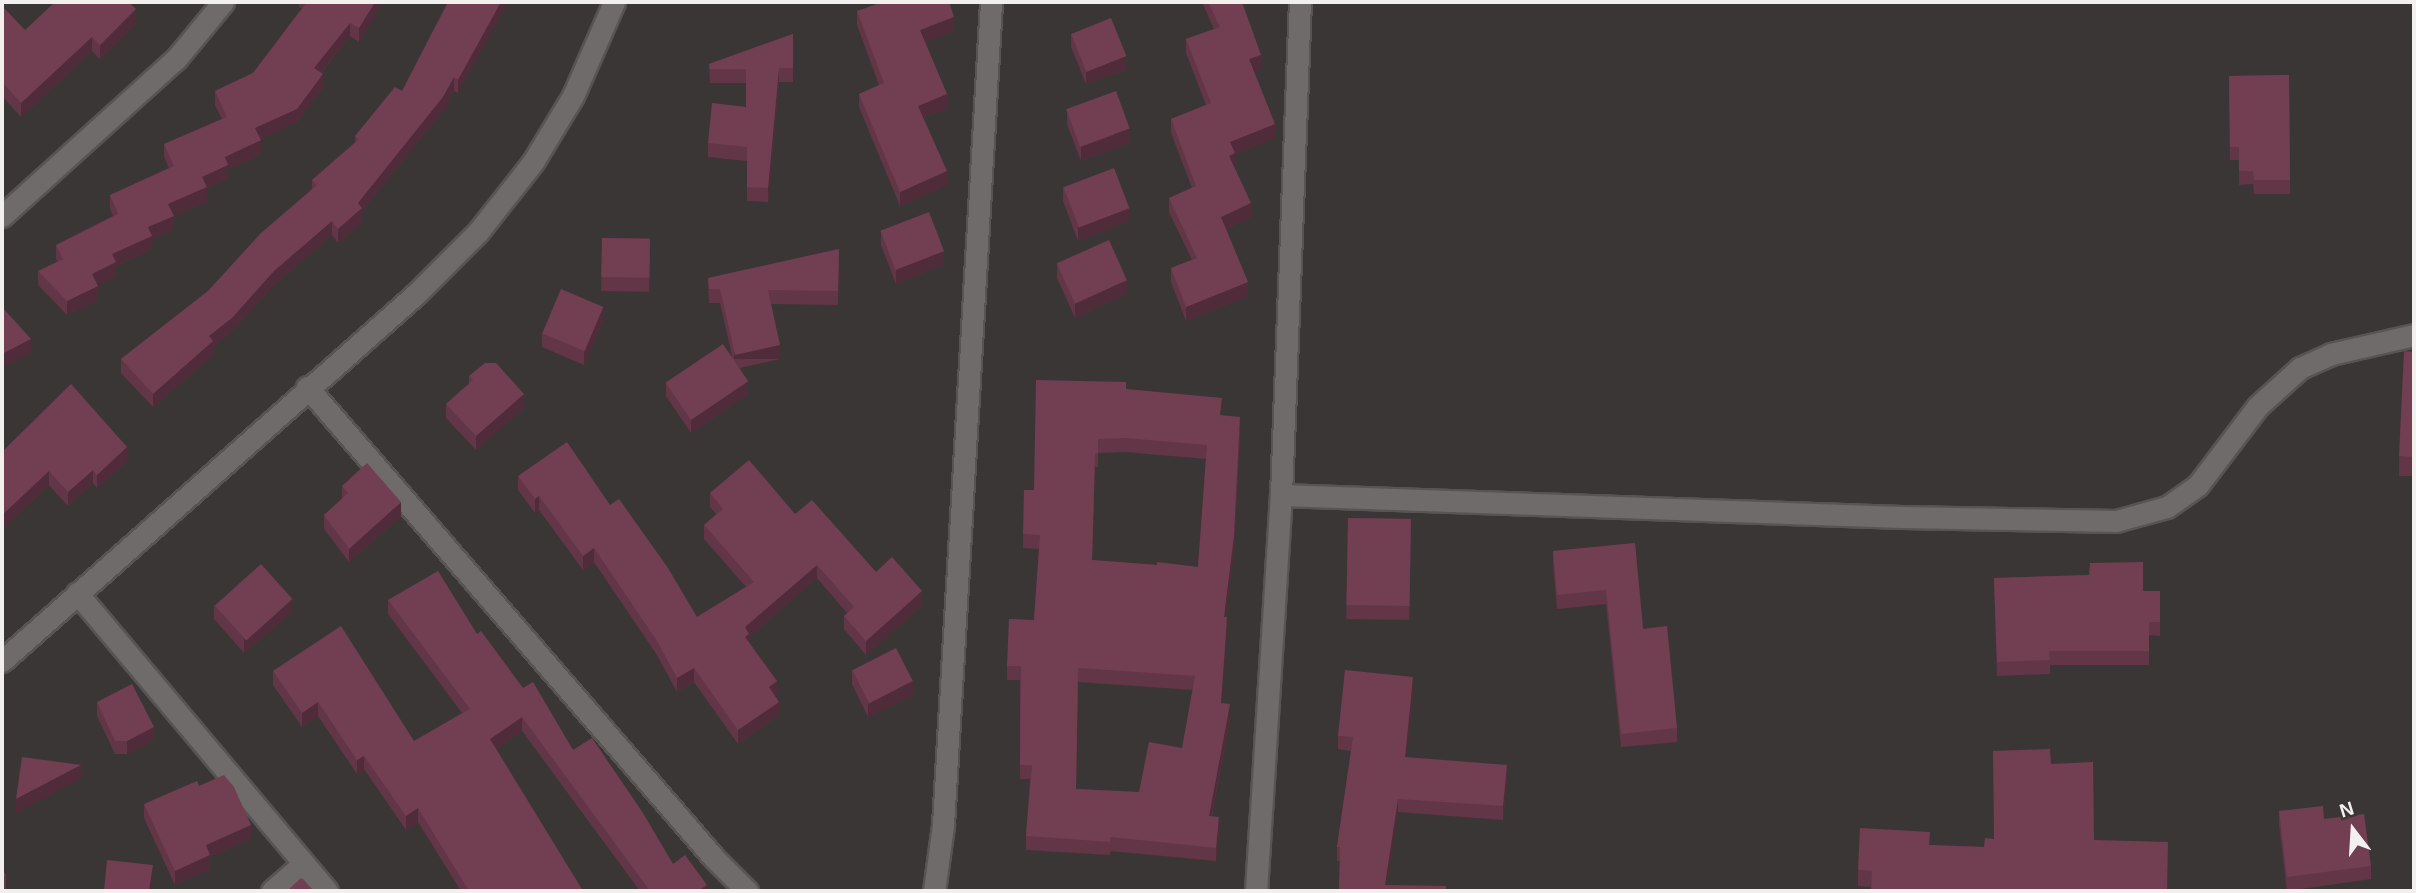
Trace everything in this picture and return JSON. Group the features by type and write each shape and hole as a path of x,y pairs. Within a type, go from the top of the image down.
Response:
{"street":[{"path":"2,216 176,59 223,2"},
{"path":"4,653 77,593 307,387 416,294 478,232 533,162 573,96 614,2"},
{"path":"934,891 943,825 991,2"},
{"path":"1256,891 1281,495 1300,2"},
{"path":"1281,495 1888,516 2116,520 2167,507 2198,485 2258,406 2300,368 2331,354 2414,335"},
{"path":"307,387 714,858 747,891"},
{"path":"77,593 327,891"},
{"path":"272,891 303,864"}],"building":[{"path":"55,2 129,2 136,9 100,45 92,37 21,103 2,82 2,6 25,30"},
{"path":"307,2 375,2 359,28 350,23 314,68 323,74 297,109 255,128 261,140 225,157 228,165 202,177 207,187 168,204 174,216 148,227 152,236 112,254 116,262 92,274 98,286 67,301 38,271 63,259 56,245 118,214 110,195 174,166 164,144 227,117 215,91 253,73"},
{"path":"448,2 501,2 458,80 454,77 443,97 358,203 362,208 338,229 332,221 274,271 232,318 209,336 213,341 153,394 121,359 208,291 261,233 317,185 312,180 359,139 355,136 395,87 402,91"},
{"path":"883,2 949,2 954,17 920,30 947,94 918,106 947,171 900,192 859,94 884,83 857,11"},
{"path":"1208,2 1242,2 1261,55 1249,59 1275,124 1230,142 1235,153 1229,156 1251,203 1221,217 1248,282 1186,307 1171,268 1197,258 1169,198 1196,186 1171,119 1211,103 1186,39 1220,27"},
{"path":"1111,18 1126,56 1086,72 1071,34"},
{"path":"793,34 793,68 779,68 768,188 747,187 747,147 708,143 712,103 746,107 746,69 710,69 709,64"},
{"path":"2289,75 2290,180 2254,180 2253,171 2239,171 2239,147 2230,147 2229,76"},
{"path":"1116,91 1130,129 1080,147 1066,109"},
{"path":"1114,168 1129,208 1079,227 1064,187"},
{"path":"929,212 944,251 896,270 880,231"},
{"path":"602,238 650,239 649,278 601,277"},
{"path":"1109,240 1127,280 1075,303 1057,263"},
{"path":"839,249 838,291 768,290 780,345 735,355 720,289 709,289 708,278"},
{"path":"561,289 603,307 585,351 542,333"},
{"path":"2,307 31,339 2,354"},
{"path":"723,344 748,381 691,420 666,383"},
{"path":"2404,351 2414,352 2414,457 2399,456"},
{"path":"485,363 496,363 524,394 476,436 446,404 473,380 469,376"},
{"path":"1036,380 1126,382 1126,389 1222,398 1220,415 1240,417 1234,536 1224,617 1227,617 1221,703 1230,704 1209,816 1219,817 1216,848 1110,837 1110,842 1026,836 1032,765 1020,765 1021,666 1007,666 1009,619 1034,620 1040,535 1023,534 1024,490 1034,490","holes":["1125,438 1207,445 1198,567 1157,562 1157,565 1092,560 1095,453 1098,453 1098,439","1078,668 1195,676 1182,748 1149,742 1139,792 1076,789"]},
{"path":"71,384 127,447 97,475 93,470 68,492 49,471 2,515 2,452"},
{"path":"567,442 610,505 619,499 668,568 697,617 754,582 704,525 723,509 710,493 749,460 795,514 812,500 876,572 892,557 922,591 866,641 844,616 854,607 817,565 745,627 749,634 745,637 777,681 769,687 779,702 738,730 694,668 677,678 657,641 594,548 583,556 539,496 535,499 518,476"},
{"path":"367,463 401,502 349,549 324,515 348,493 342,486"},
{"path":"1348,518 1411,519 1409,606 1346,605"},
{"path":"1635,543 1643,629 1667,626 1677,728 1621,734 1606,590 1557,595 1553,551"},
{"path":"2143,562 2143,591 2160,591 2160,622 2149,622 2149,651 2049,651 2050,660 1997,662 1994,578 2089,575 2090,563"},
{"path":"261,564 292,599 246,640 215,605"},
{"path":"438,571 477,634 481,631 523,688 533,682 573,750 592,738 643,813 673,864 685,855 707,885 698,891 650,891 522,717 490,739 583,891 469,891 418,808 406,816 364,756 357,760 318,702 302,713 273,671 341,626 414,741 470,709 388,600"},
{"path":"896,648 913,681 869,703 852,670"},
{"path":"1345,670 1413,677 1405,757 1507,765 1503,806 1398,799 1385,885 1446,886 1446,891 1339,891 1340,847 1337,847 1353,737 1338,736"},
{"path":"132,684 154,727 127,741 115,741 97,702"},
{"path":"2050,749 2051,764 2093,762 2094,840 2168,842 2167,891 1871,891 1872,871 1858,870 1860,828 1930,832 1929,845 1984,847 1985,838 1994,839 1993,751"},
{"path":"22,757 81,765 16,799"},
{"path":"224,775 234,787 251,825 206,845 210,855 175,871 144,804 197,781 199,786"},
{"path":"2323,806 2324,819 2364,814 2371,866 2287,877 2279,811"},
{"path":"107,860 153,865 149,891 104,891"},
{"path":"301,878 314,891 287,891"}]}
